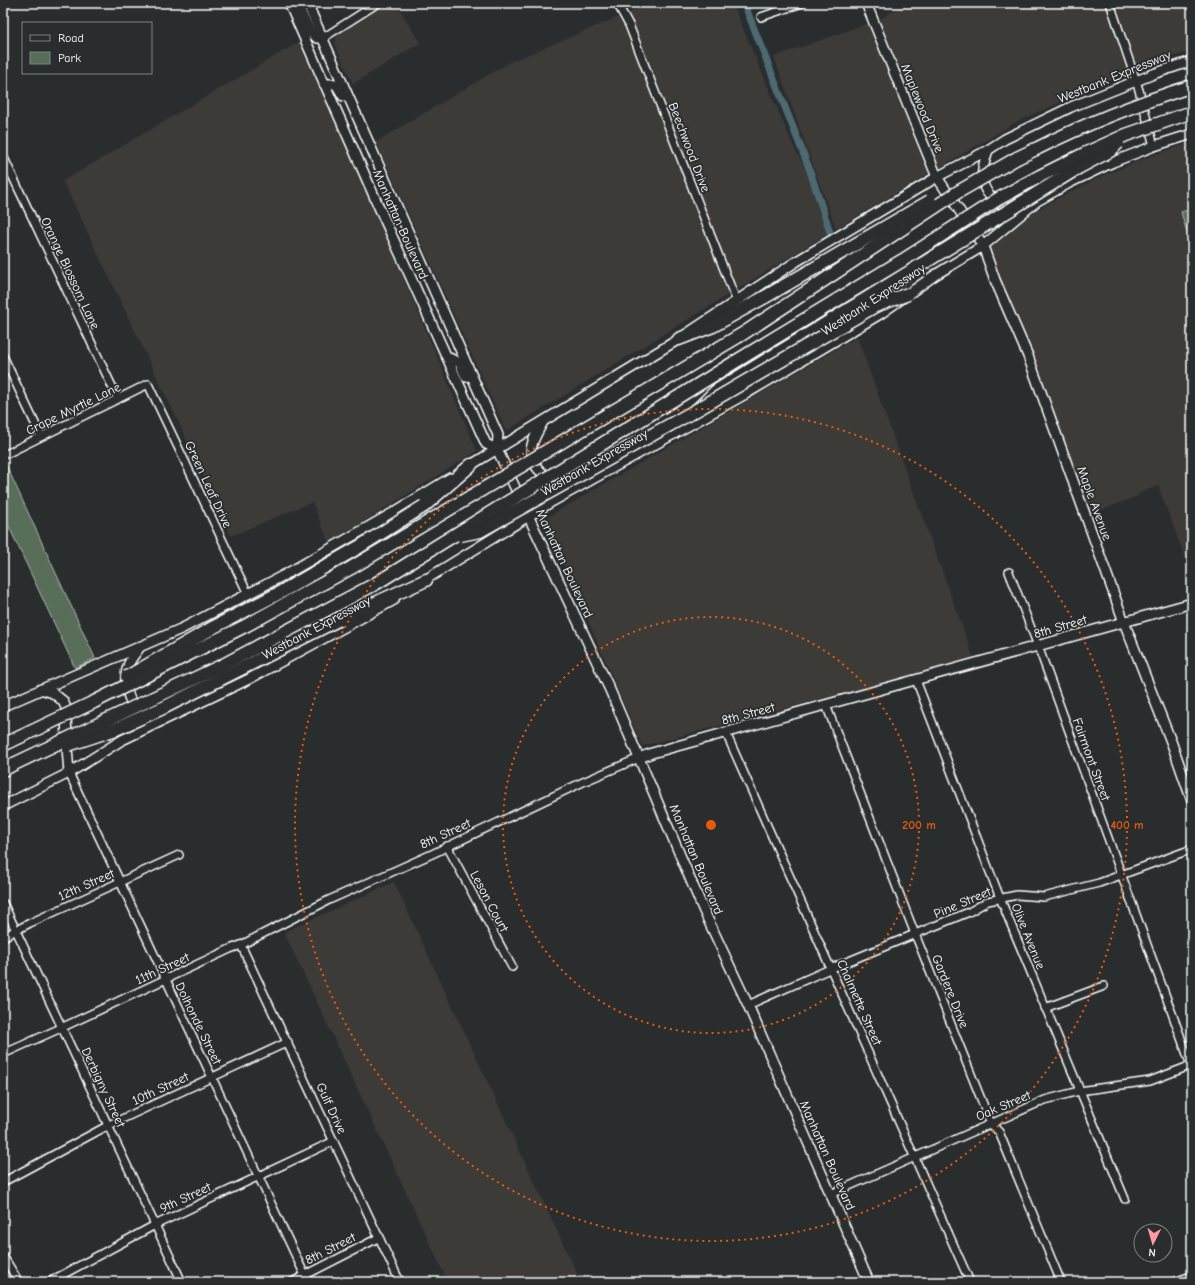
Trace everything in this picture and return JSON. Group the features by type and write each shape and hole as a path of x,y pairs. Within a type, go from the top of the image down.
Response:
{"highway":[{"path":"3,745 94,702 247,625 358,564 744,333 958,192 1017,158 1062,136 1154,98 1192,86"},
{"name":"Westbank Expressway","path":"3,770 221,666 375,584 903,260 998,200 1060,165 1126,135 1192,112"},
{"path":"673,433 716,391 1078,168 1110,151 1126,135"},
{"path":"679,339 713,326 739,306 980,173 1017,158"},
{"path":"449,538 480,531 700,408 875,306 908,294"},
{"path":"94,702 107,688 360,547 424,506 471,465"},
{"path":"14,764 116,729 163,708 338,620 426,580"}],"street":[{"name":"Manhattan Boulevard","path":"289,3 486,444 496,448"},
{"path":"296,3 311,33 317,38 323,38 378,3"},
{"name":"Manhattan Boulevard","path":"308,3 498,435 496,448 610,690 703,909 748,1005 869,1282"},
{"path":"536,3 546,3"},
{"name":"Beechwood Drive","path":"618,3 629,25 739,306"},
{"path":"761,18 792,5 802,3"},
{"name":"Maplewood Drive","path":"866,3 937,177 965,219"},
{"path":"1110,3 1136,81 1154,146"},
{"name":"Westbank Expressway","path":"739,306 797,261 937,177 988,150 1004,139 1071,107 1136,81 1192,61"},
{"path":"324,84 333,84 338,86 355,122 360,129 365,132"},
{"name":"Westbank Expressway","path":"3,806 69,773 122,740 259,673 379,609 576,488 749,392 880,314 908,294 983,246 1037,201 1069,182 1113,162 1154,146 1192,134"},
{"path":"988,150 984,160 983,183 988,192 998,204 1008,208 1029,208"},
{"name":"Orange Blossom Lane","path":"3,156 118,399"},
{"name":"Maple Avenue","path":"965,219 983,246 995,280 1028,356 1124,622 1172,744 1192,801"},
{"path":"3,706 183,628 288,573 391,514 496,448 543,422 679,339"},
{"path":"3,356 41,436"},
{"path":"447,357 460,363 468,381 475,382"},
{"name":"Crape Myrtle Lane","path":"8,453 148,384"},
{"name":"Green Leaf Drive","path":"148,384 248,594"},
{"path":"543,422 532,448 532,455 536,466 542,474 550,479 576,488"},
{"name":"Fairmont Street","path":"1009,572 1038,646 1192,1066"},
{"name":"8th Street","path":"329,900 583,782 652,753 1192,602"},
{"path":"140,647 128,666 126,676 127,691 133,706 138,710 151,715 171,716"},
{"name":"Olive Avenue","path":"916,680 1000,898 1124,1198"},
{"path":"41,689 53,693 63,701 66,708 69,773"},
{"name":"Gardere Drive","path":"826,705 991,1124 999,1132 1061,1282"},
{"name":"Chalmette Street","path":"726,733 832,968 970,1282"},
{"name":"Dolhonde Street","path":"69,773 165,980 259,1175 306,1279"},
{"name":"Leson Court","path":"447,846 512,967"},
{"name":"Pine Street","path":"748,1005 832,968 969,912 988,901 1017,895 1044,897 1100,883 1192,849"},
{"name":"12th Street","path":"3,937 179,855"},
{"name":"11th Street","path":"3,1054 241,945 329,900"},
{"name":"Derbigny Street","path":"3,902 182,1282"},
{"name":"Gulf Drive","path":"241,945 400,1282"},
{"path":"1045,1008 1104,986"},
{"name":"10th Street","path":"3,1182 109,1125 288,1042"},
{"name":"Oak Street","path":"831,1194 1045,1100 1079,1091 1150,1081 1192,1066"},
{"name":"9th Street","path":"49,1282 155,1225 334,1141"},
{"name":"8th Street","path":"292,1282 306,1279 380,1237"},
{"path":"3,1256 19,1282"},
{"path":"1178,1282 1192,1278"}],"shaded area":[{"path":"388,3 396,3 420,43 353,84 336,47 336,36"},
{"path":"652,3 732,3 795,150 810,176 821,204 829,233 506,431 376,142 510,62"},
{"path":"907,3 1192,3 1192,51 1146,65 1020,120 836,229 774,57 880,19"},
{"path":"299,42 390,246 477,451 329,543 312,502 231,536 177,419 63,181"},
{"path":"1192,142 1192,575 1158,486 1138,494 1138,496 1091,514 985,240 1053,201 1100,177 1151,156"},
{"path":"857,337 974,659 642,746 544,519"},
{"path":"394,882 581,1282 448,1282 284,932"}],"green space":[{"path":"1192,209 1192,250 1181,212"},
{"path":"3,458 95,658 75,668 3,514"}],"waterway":[{"path":"744,3 809,168 830,232"}]}
